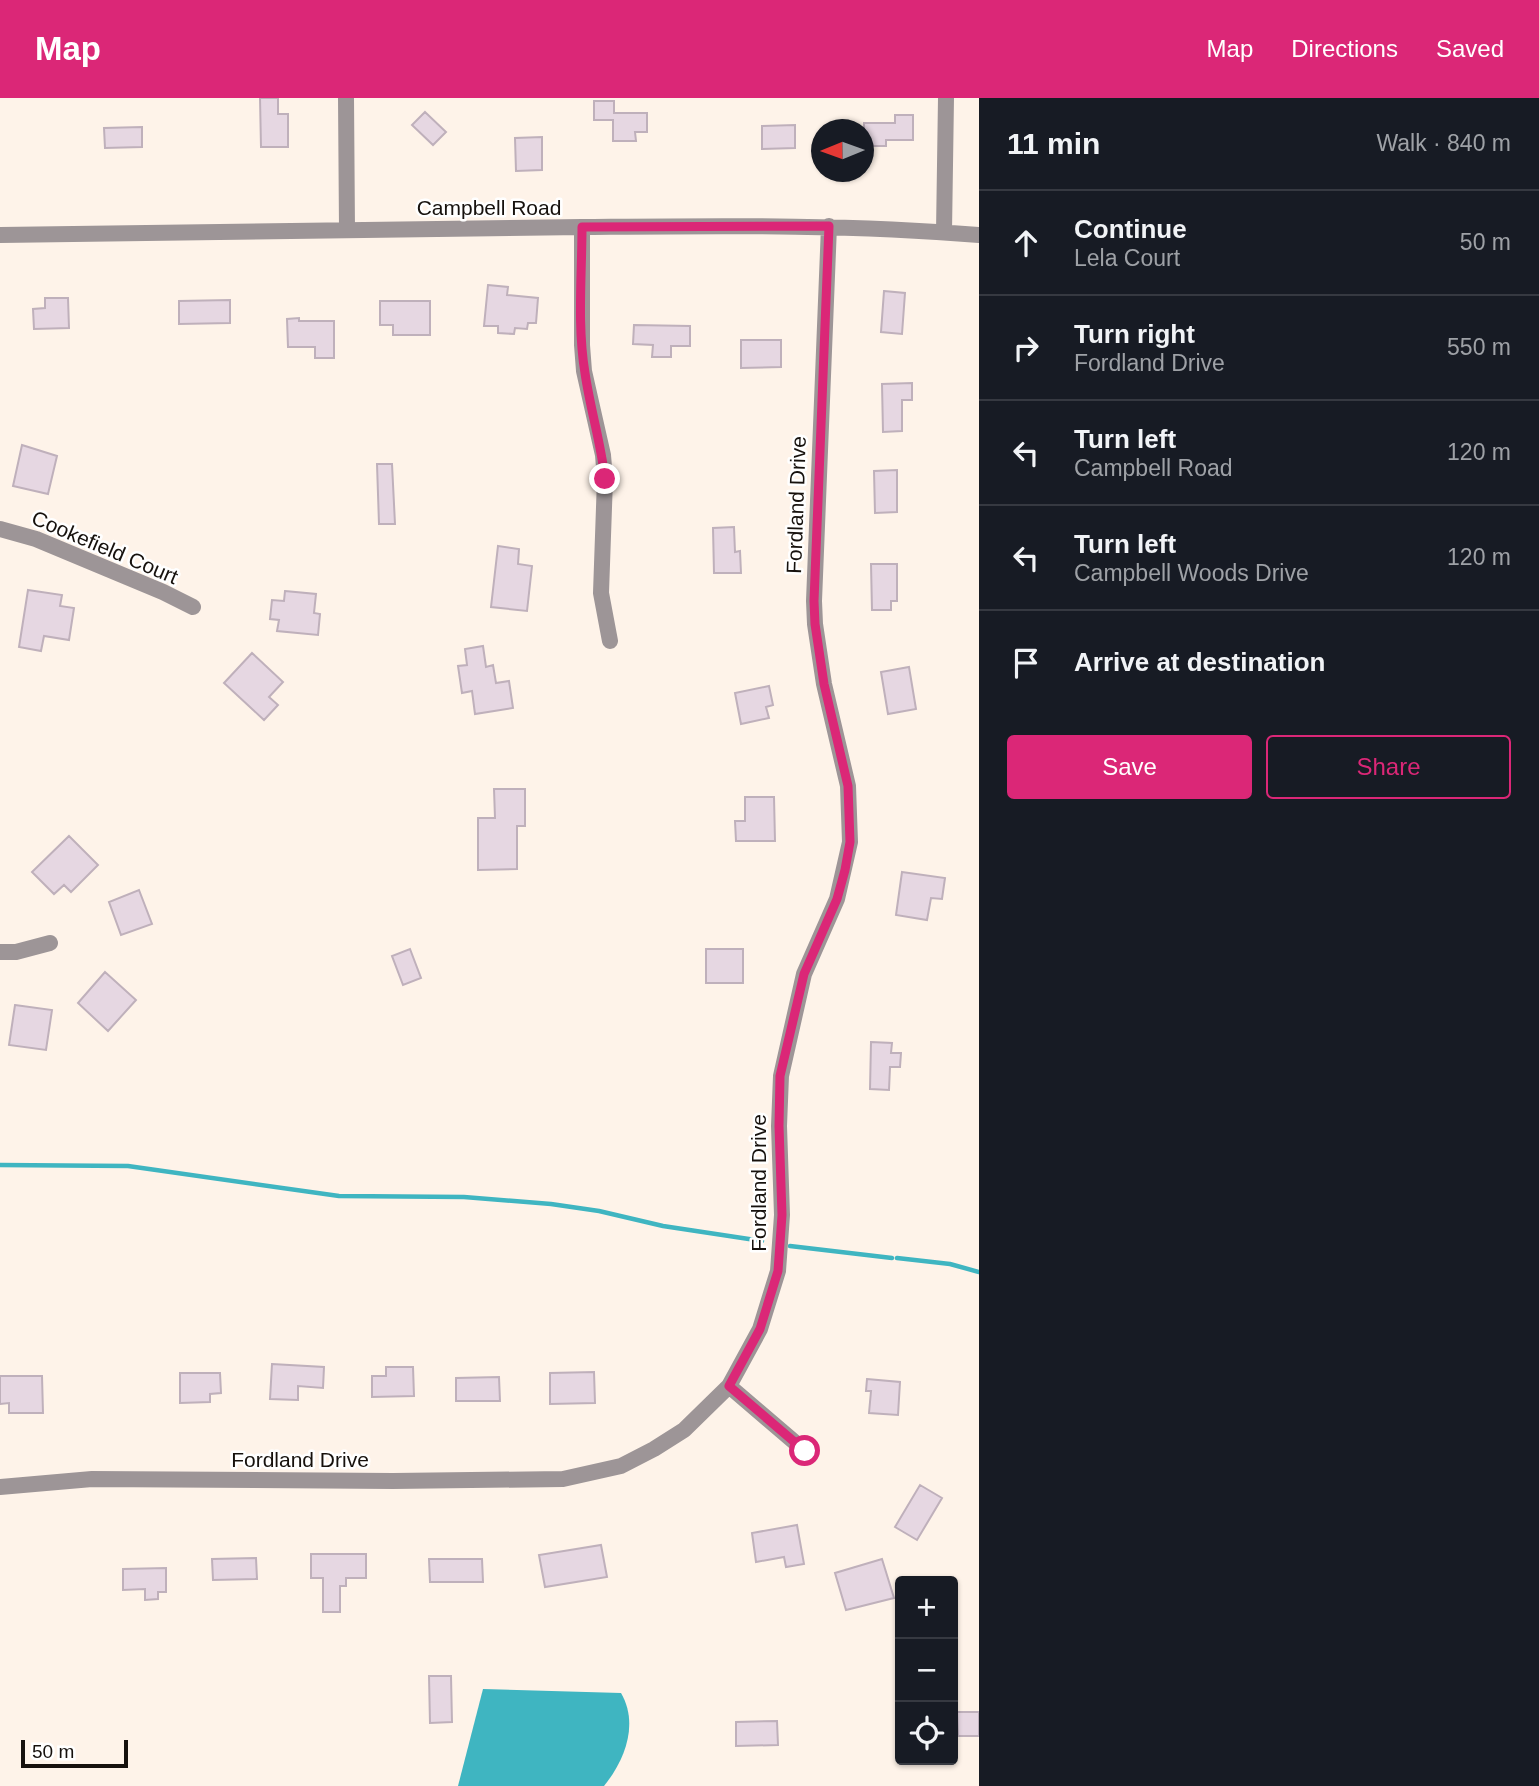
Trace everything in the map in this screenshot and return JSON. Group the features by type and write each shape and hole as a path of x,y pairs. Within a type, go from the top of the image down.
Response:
{"street":[{"path":"346,98 347,229"},
{"path":"944,232 946,98"},
{"name":"Campbell Road","path":"0,235 347,229 829,226 979,235"},
{"name":"Fordland Drive","path":"0,1487 103,1479 563,1479 621,1466 654,1449 684,1430 729,1386 760,1329 776,1281 782,1215 780,1076 804,974 837,899 850,842 848,786 824,684 814,601 829,226"},
{"path":"582,227 582,345 584,371 603,456 605,479 601,593 610,641"},
{"name":"Cookefield Court","path":"0,529 58,548 193,607"},
{"path":"0,952 16,952 50,943"},
{"path":"729,1386 805,1451"}],"water":[{"path":"483,1689 621,1693 629,1717 627,1741 618,1765 604,1786 458,1786"}],"building":[{"path":"260,98 278,98 278,114 288,114 288,147 261,147"},
{"path":"594,101 614,101 614,113 647,113 647,132 635,132 636,141 613,141 613,120 594,120"},
{"path":"425,112 446,132 433,145 412,125"},
{"path":"895,115 913,115 913,140 886,140 886,146 874,146 874,123 895,123"},
{"path":"795,125 795,148 762,149 762,126"},
{"path":"142,127 142,147 105,148 104,128"},
{"path":"542,137 542,170 516,171 515,138"},
{"path":"488,285 508,287 507,295 538,298 536,323 528,323 527,329 515,328 514,334 498,333 498,326 484,326"},
{"path":"884,291 905,293 902,334 881,332"},
{"path":"45,298 68,298 69,328 34,329 33,309 45,308"},
{"path":"230,300 230,323 179,324 179,301"},
{"path":"380,301 430,301 430,335 393,335 393,325 380,325"},
{"path":"299,318 299,321 334,321 334,358 315,358 315,347 288,347 287,319"},
{"path":"634,325 690,326 690,346 671,346 671,357 652,357 653,345 633,344"},
{"path":"741,340 781,340 781,367 741,368"},
{"path":"912,383 912,400 902,400 902,431 883,432 882,384"},
{"path":"22,445 57,456 48,494 13,486"},
{"path":"377,464 392,464 395,524 379,524"},
{"path":"897,470 897,512 875,513 874,471"},
{"path":"734,527 735,552 740,551 741,573 714,573 713,528"},
{"path":"498,546 519,549 518,564 532,566 527,611 491,607"},
{"path":"871,564 897,564 897,601 891,601 891,610 872,610"},
{"path":"28,590 62,595 60,606 74,608 69,640 44,636 41,651 19,647"},
{"path":"285,591 316,594 314,613 320,614 318,635 277,631 279,620 270,619 272,600 284,601"},
{"path":"483,646 486,667 493,665 496,683 509,681 513,708 475,714 472,691 462,693 458,666 467,665 465,649"},
{"path":"252,653 283,682 269,697 278,705 264,720 224,683"},
{"path":"909,667 916,709 888,714 881,672"},
{"path":"769,686 773,705 766,707 769,718 741,724 735,693"},
{"path":"494,789 525,789 525,826 517,826 517,869 478,870 478,818 495,818"},
{"path":"745,797 774,797 775,841 736,841 735,821 745,821"},
{"path":"69,836 98,865 71,892 64,885 54,894 32,872"},
{"path":"902,872 945,878 942,899 931,898 927,920 896,915"},
{"path":"139,890 152,924 121,935 109,902"},
{"path":"410,949 421,978 403,985 392,956"},
{"path":"706,949 743,949 743,983 706,983"},
{"path":"105,972 136,1000 108,1031 78,1003"},
{"path":"15,1005 52,1010 46,1050 9,1045"},
{"path":"871,1042 892,1043 891,1053 901,1053 900,1067 890,1067 889,1090 870,1089"},
{"path":"272,1364 324,1367 323,1388 298,1386 298,1400 270,1399"},
{"path":"386,1367 413,1367 414,1396 372,1397 372,1376 386,1376"},
{"path":"594,1372 595,1403 550,1404 550,1373"},
{"path":"180,1373 220,1373 221,1393 210,1394 210,1402 180,1403"},
{"path":"0,1376 42,1376 43,1413 9,1413 9,1403 0,1404"},
{"path":"499,1377 500,1401 456,1401 456,1378"},
{"path":"867,1379 900,1382 898,1415 869,1413 871,1391 866,1391"},
{"path":"920,1485 942,1498 917,1540 895,1527"},
{"path":"797,1525 804,1564 786,1567 784,1557 756,1562 752,1533"},
{"path":"601,1545 607,1577 545,1587 539,1555"},
{"path":"311,1554 366,1554 366,1578 346,1578 346,1586 340,1586 340,1612 323,1612 323,1578 311,1578"},
{"path":"256,1558 257,1579 213,1580 212,1559"},
{"path":"429,1559 482,1559 483,1582 430,1582"},
{"path":"882,1559 894,1598 846,1610 835,1573"},
{"path":"166,1568 166,1592 158,1592 158,1599 145,1600 145,1589 123,1590 123,1569"},
{"path":"429,1676 451,1676 452,1722 430,1723"},
{"path":"958,1712 979,1712 979,1736 958,1736"},
{"path":"777,1721 778,1745 736,1746 736,1722"}],"waterway":[{"path":"0,1165 128,1166 339,1196 464,1197 551,1204 599,1211 663,1226 762,1241"},
{"path":"790,1246 892,1258"},
{"path":"897,1258 950,1264 979,1272"}],"route":[{"path":"605,479 603,456 584,371 582,227 829,226 814,601 824,684 848,786 850,842 837,899 804,974 780,1076 782,1215 778,1271 760,1329 729,1386 805,1451"}]}
